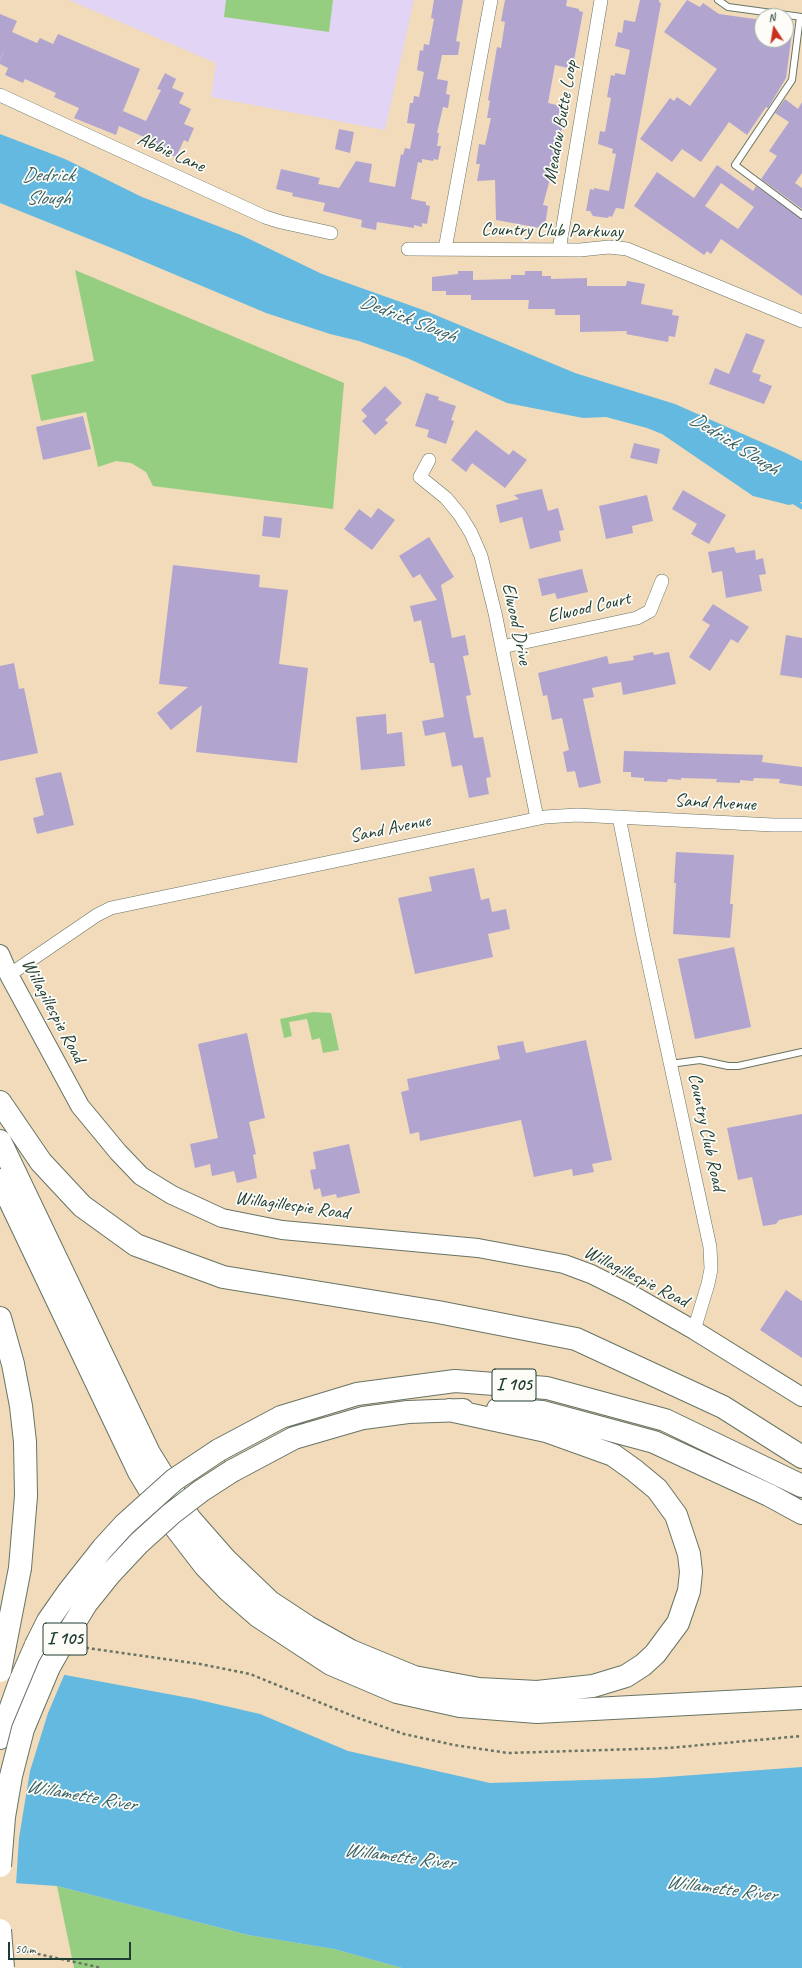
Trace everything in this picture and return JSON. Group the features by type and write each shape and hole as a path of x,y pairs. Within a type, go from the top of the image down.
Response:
{"highway":[{"path":"0,1102 41,1162 82,1206 136,1245 224,1277 438,1312 576,1339 723,1407 802,1457"},
{"path":"0,1141 149,1453 190,1519 226,1560 270,1602 308,1627 351,1651 414,1677 479,1689 537,1692 593,1686 626,1676 643,1665 655,1654 678,1623 689,1591 691,1572 689,1554 676,1516 657,1488 634,1470 606,1453 546,1431 449,1410"},
{"path":"0,1180 139,1472 162,1510 205,1566 228,1590 258,1616 331,1664 397,1692 460,1706 537,1712 802,1698"},
{"path":"0,1318 13,1364 26,1442 26,1496 20,1568 0,1671"},
{"name":"I 105","path":"0,1738 21,1679 48,1621 103,1548 151,1500 174,1480 219,1450 281,1417 357,1394 455,1381 547,1388 665,1420 802,1486"},
{"name":"I 105","path":"0,1866 5,1810 11,1776 23,1729 49,1667 86,1604 110,1574 139,1543 171,1514 201,1491 232,1471 294,1438 363,1418 408,1412 494,1409 543,1412 654,1442 769,1495 802,1513"},
{"path":"0,1930 3,1968"}],"street":[{"path":"445,249 491,0"},
{"name":"Meadow Butte Loop","path":"559,250 601,0"},
{"name":"Abbie Lane","path":"0,95 265,217 281,222 331,232"},
{"name":"Country Club Parkway","path":"408,249 559,250 609,247 627,250 802,320"},
{"name":"Elwood Drive","path":"429,460 420,477 454,507 466,524 477,544 502,647 537,818"},
{"name":"Elwood Court","path":"502,647 637,618 650,611 662,581"},
{"name":"Sand Avenue","path":"9,975 97,915 111,908 537,818 577,815 772,825 802,825"},
{"name":"Country Club Road","path":"619,817 711,1256 708,1284 694,1330"},
{"name":"Willagillespie Road","path":"0,954 9,975 80,1106 118,1152 141,1176 172,1195 222,1218 282,1230 478,1248 564,1264 591,1274 631,1294 694,1330"},
{"path":"694,1330 802,1397"}],"lane":[{"path":"718,0 728,7 801,17 792,80 735,165 802,215"},
{"path":"670,1064 700,1060 728,1066 738,1066 802,1052"}],"path":[{"path":"16,1949 102,1968"}],"shaded area":[{"path":"69,0 414,0 385,130 211,97 216,63"}],"green space":[{"path":"226,0 333,0 329,32 224,17"},
{"path":"75,270 344,383 333,509 153,486 146,472 131,463 116,461 98,467 86,412 41,421 31,375 94,361"},
{"path":"313,1012 331,1013 339,1050 323,1053 320,1038 312,1040 307,1019 289,1022 292,1036 284,1038 280,1019"},
{"path":"57,1886 248,1935 334,1949 402,1968 74,1968"}],"water":[{"name":"Dedrick Slough","path":"0,134 65,159 142,197 241,235 322,274 426,311 575,373 675,404 786,453 802,461 802,502 789,505 753,496 662,434 647,428 606,417 583,418 507,403 407,358 359,341 330,334 266,313 0,203"},
{"name":"Willamette River","path":"0,1663 195,1699 260,1714 348,1751 490,1783 653,1778 802,1767 802,1968 402,1968 334,1949 248,1935 57,1886 0,1882"}],"pier":[{"path":"0,1661 65,1673 48,1713 30,1771 19,1838 16,1885 0,1884"}],"building":[{"path":"434,0 463,0 456,41 460,42 458,55 442,55 437,79 448,81 446,94 450,95 448,108 443,107 437,133 439,133 437,146 441,146 438,160 434,159 433,161 422,159 422,163 418,162 411,199 426,202 426,205 430,206 427,224 422,223 422,227 414,225 414,228 377,222 376,230 361,227 362,220 323,211 325,203 292,196 293,193 276,189 281,169 320,178 318,184 339,188 356,161 372,164 369,182 395,187 401,154 403,155 405,148 410,149 415,124 407,123 410,103 413,103 414,96 419,97 424,72 417,70 420,50 423,51 424,44 429,45 434,19 431,18"},
{"path":"505,0 567,0 566,6 579,9 579,11 583,12 573,66 569,65 568,68 555,65 548,103 561,106 560,109 565,110 556,164 554,164 543,205 548,206 545,226 540,225 540,228 496,220 495,180 477,181 480,164 476,164 479,144 485,145 491,118 487,118 490,101 488,100 497,47 501,48 505,22 501,21"},
{"path":"640,0 659,0 661,3 624,209 616,208 612,217 609,216 608,218 593,216 590,211 586,211 590,189 594,190 594,188 609,191 616,154 612,153 613,149 598,144 600,131 605,132 611,98 607,97 611,75 615,76 615,73 625,75 630,50 615,46 618,32 622,33 624,20 635,22"},
{"path":"687,0 700,7 703,3 719,14 754,19 754,48 790,48 786,78 768,108 766,107 747,135 729,122 701,162 682,149 672,162 640,139 670,98 674,101 677,97 690,106 717,69 664,32"},
{"path":"0,14 17,21 12,32 37,43 40,38 53,44 58,34 140,69 123,111 146,121 161,90 157,89 165,73 176,79 172,88 184,93 179,103 191,109 184,124 194,128 188,142 184,140 176,157 169,154 169,156 141,143 144,137 119,126 116,135 74,118 79,108 54,97 56,93 25,79 23,83 5,75 8,68 0,64 0,60 5,49 0,59"},
{"path":"785,99 798,109 802,102 802,173 795,183 802,188 802,209 761,179 777,156 769,151 789,122 775,113"},
{"path":"339,129 354,132 350,153 335,149"},
{"path":"717,165 753,191 756,186 802,219 802,296 721,239 711,254 707,251 704,255 634,206 657,172 694,198","holes":["721,183 754,207 738,229 705,206"]},
{"path":"458,271 473,271 473,280 511,279 511,275 525,275 525,271 542,271 542,276 551,276 551,279 587,278 587,286 626,286 627,281 645,284 641,304 673,310 672,315 679,316 675,337 669,336 668,342 626,334 627,331 580,332 580,315 555,315 555,309 528,309 529,300 471,300 471,295 446,295 446,291 432,291 432,277 458,274"},
{"path":"746,333 765,340 752,372 761,375 759,381 772,386 764,404 709,384 715,368 729,374"},
{"path":"385,386 402,403 385,420 388,423 375,435 362,421 367,416 361,410"},
{"path":"426,393 439,397 438,400 456,406 451,420 454,421 446,444 427,437 429,430 415,426"},
{"path":"83,416 91,449 43,460 36,427"},
{"path":"476,430 509,455 513,450 527,460 505,488 472,463 466,472 451,460"},
{"path":"634,443 660,449 657,464 630,458"},
{"path":"542,489 548,511 558,508 564,530 559,531 561,541 530,549 522,517 500,523 496,505 519,499 514,495"},
{"path":"683,490 726,515 709,544 691,534 697,524 672,509"},
{"path":"647,495 653,521 632,526 633,533 606,539 599,506"},
{"path":"378,508 395,520 372,550 344,529 359,509 371,518"},
{"path":"264,516 282,518 280,538 262,536"},
{"path":"429,537 454,577 441,585 452,638 465,635 469,655 463,656 471,695 466,696 474,738 483,737 491,777 486,778 489,794 469,798 462,765 452,767 445,732 425,736 422,721 444,717 434,663 430,663 421,620 414,622 410,606 437,600 420,574 413,578 399,556"},
{"path":"734,547 736,553 755,550 756,560 763,558 766,574 759,575 762,591 726,598 722,571 712,573 708,552"},
{"path":"173,565 260,575 259,587 288,590 279,664 308,668 297,763 196,752 202,705 171,730 157,713 188,687 159,684"},
{"path":"582,569 588,592 557,599 555,593 542,596 538,579"},
{"path":"713,604 749,627 738,643 731,639 710,671 689,657 710,625 702,620"},
{"path":"786,635 802,638 802,678 780,675"},
{"path":"653,652 654,655 669,652 676,684 623,695 621,682 592,688 594,697 583,699 601,783 579,788 575,771 567,772 563,752 569,750 562,718 552,720 547,695 543,696 538,673 607,656 609,664 634,660 633,656"},
{"path":"14,663 19,689 24,688 38,753 0,761 0,666"},
{"path":"386,714 387,734 402,732 405,766 361,770 356,717"},
{"path":"624,751 763,755 762,762 802,767 802,786 779,783 780,779 754,778 753,781 740,780 740,783 716,782 717,779 681,778 681,780 668,779 667,782 644,781 644,778 631,777 631,772 623,772"},
{"path":"61,772 74,825 37,834 33,818 44,815 35,778"},
{"path":"676,852 734,855 730,904 733,904 730,938 673,934"},
{"path":"474,868 481,900 489,898 492,912 506,909 510,929 488,934 493,957 415,974 398,898 432,891 429,877"},
{"path":"734,947 751,1027 695,1039 678,959"},
{"path":"247,1033 265,1118 249,1122 256,1154 253,1155 257,1178 237,1183 234,1171 212,1176 210,1164 195,1168 190,1144 218,1138 198,1044"},
{"path":"586,1040 612,1160 592,1164 594,1172 573,1176 572,1169 534,1177 521,1120 420,1141 419,1132 410,1134 401,1092 409,1090 407,1079 500,1059 497,1046 523,1041 526,1053"},
{"path":"802,1114 802,1215 779,1220 776,1224 763,1226 752,1177 738,1180 727,1128"},
{"path":"349,1144 360,1193 337,1198 336,1194 322,1197 320,1188 314,1190 310,1170 316,1169 313,1152"},
{"path":"786,1290 802,1301 802,1358 760,1330"}],"waterway":[{"name":"Dedrick Slough","path":"791,500 802,507"}]}
